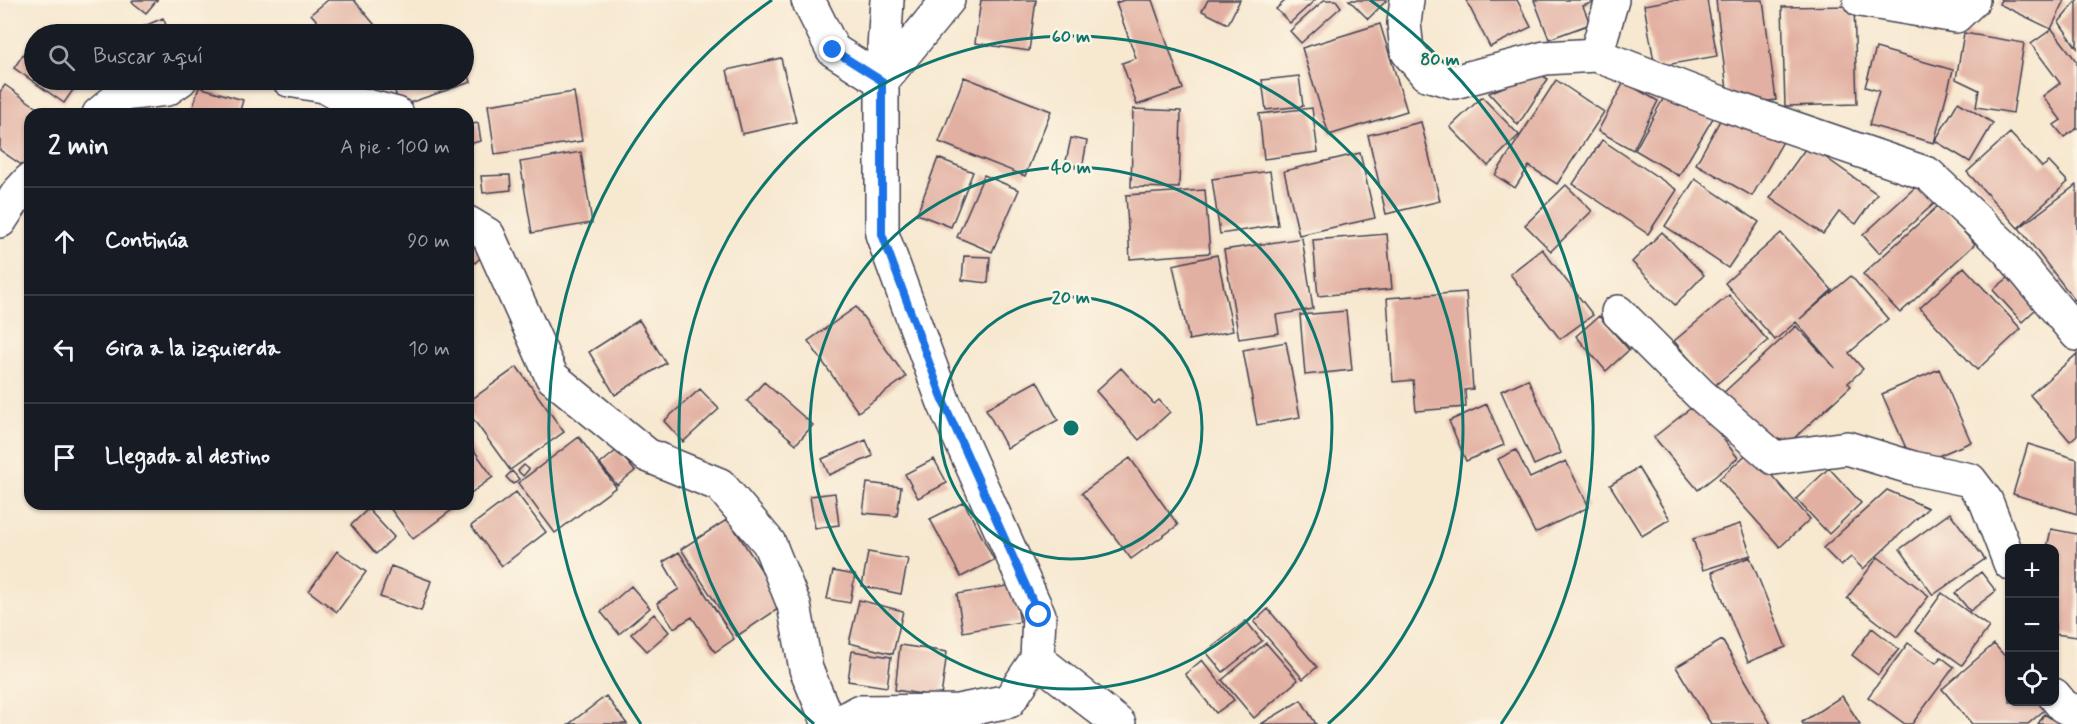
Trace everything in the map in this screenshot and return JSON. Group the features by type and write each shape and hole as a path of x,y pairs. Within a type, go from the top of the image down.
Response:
{"street":[{"path":"808,0 833,50 882,81"},
{"path":"837,724 858,712 958,711 1009,701 1037,659 1039,615 944,403 882,234 882,81 887,0"},
{"path":"882,81 948,0"},
{"path":"1407,0 1404,23 1407,51 1426,74 1454,82 1545,58 1596,56 1729,106 1929,174 2006,248 2077,334"},
{"path":"1596,56 1612,0"},
{"path":"1860,0 1956,16 1973,0"},
{"path":"106,108 123,94 158,90"},
{"path":"331,90 352,102 374,108"},
{"path":"0,221 24,186"},
{"path":"474,227 488,235 552,376 647,455 720,485 769,543 794,605 806,669 829,724"},
{"path":"1618,312 1700,394 1774,458 1847,448 1913,468 1970,480 1986,501 2005,550"},
{"path":"1037,659 1119,724"},
{"path":"2059,700 2063,706 2077,713"}],"building":[{"path":"134,0 157,0 146,13 132,2"},
{"path":"328,0 354,0 374,24 320,24 311,14"},
{"path":"981,0 1036,0 1029,51 975,43"},
{"path":"1124,0 1152,0 1183,89 1137,105 1122,63 1136,58 1116,3"},
{"path":"1208,0 1240,0 1228,24 1202,11"},
{"path":"1286,0 1315,0 1290,23 1276,9"},
{"path":"1324,0 1336,0 1341,7 1301,43 1290,31"},
{"path":"1349,0 1387,0 1368,19"},
{"path":"1466,0 1517,0 1531,27 1490,47"},
{"path":"1534,0 1599,0 1583,6 1590,24 1549,39"},
{"path":"1673,0 1707,0 1717,56 1655,67 1644,5"},
{"path":"1716,0 1763,0 1776,100 1729,106"},
{"path":"2001,0 2065,0 2051,29 1999,4"},
{"path":"2077,0 2077,48 2059,22"},
{"path":"1854,6 1857,104 1785,106 1782,7"},
{"path":"163,18 166,24 149,24"},
{"path":"1380,24 1407,111 1329,135 1302,48"},
{"path":"2052,29 2077,62 2077,128 2064,137 2054,125 2061,120 2043,96 2060,83 2031,44"},
{"path":"1964,33 2024,43 2013,113 1976,107 1979,90 1956,79"},
{"path":"1876,48 1953,70 1934,143 1869,125 1879,91 1865,87"},
{"path":"24,53 24,75 14,68"},
{"path":"781,58 796,122 742,134 727,70"},
{"path":"1538,73 1548,79 1518,125 1489,93"},
{"path":"1299,76 1303,106 1266,110 1262,80"},
{"path":"964,77 1051,111 1025,176 939,142"},
{"path":"1556,80 1604,112 1557,184 1529,166 1515,188 1495,175"},
{"path":"1624,82 1658,101 1633,150 1598,131"},
{"path":"5,85 38,108 24,108 23,166 0,150 0,92"},
{"path":"45,90 73,90 64,103"},
{"path":"198,90 209,90 243,100 241,108 193,108"},
{"path":"394,90 447,90 400,106"},
{"path":"574,92 582,141 495,154 488,105"},
{"path":"1667,92 1713,118 1679,176 1635,150"},
{"path":"1482,97 1519,135 1488,166 1450,127"},
{"path":"1958,102 1993,123 1970,162 1935,141"},
{"path":"1728,106 1785,138 1752,196 1696,164"},
{"path":"1312,108 1318,152 1264,159 1259,114"},
{"path":"1133,109 1181,111 1179,188 1131,187"},
{"path":"1421,122 1440,201 1386,214 1368,135"},
{"path":"478,123 481,141 474,143 474,124"},
{"path":"2010,133 2042,167 2049,162 2068,182 2018,228 1967,172"},
{"path":"1071,138 1087,141 1082,169 1065,166"},
{"path":"1602,140 1677,190 1648,234 1573,184"},
{"path":"1808,145 1877,194 1856,224 1839,212 1823,234 1770,198"},
{"path":"581,152 592,223 532,233 520,162"},
{"path":"1360,153 1375,218 1299,235 1284,171"},
{"path":"938,158 973,172 951,227 917,214"},
{"path":"1270,171 1278,225 1220,234 1212,179"},
{"path":"510,175 511,190 483,193 481,176"},
{"path":"984,175 1019,190 992,252 957,237"},
{"path":"1695,179 1759,222 1728,268 1665,226"},
{"path":"1920,183 1937,201 1879,253 1863,235"},
{"path":"1566,185 1592,211 1551,251 1525,225"},
{"path":"2077,186 2077,303 2019,228"},
{"path":"1205,190 1210,253 1130,259 1126,195"},
{"path":"1939,205 1975,244 1900,313 1863,274"},
{"path":"1662,232 1704,275 1675,305 1632,262"},
{"path":"1781,233 1832,290 1800,319 1851,276 1888,319 1849,353 1863,369 1848,383 1851,386 1791,441 1763,441 1721,395 1796,326 1835,368 1796,322 1775,340 1725,283"},
{"path":"1387,234 1392,289 1318,296 1313,240"},
{"path":"1302,238 1313,309 1276,315 1279,333 1239,339 1224,250"},
{"path":"474,246 484,254 474,262"},
{"path":"1542,249 1593,315 1560,339 1510,274"},
{"path":"1217,255 1233,331 1189,340 1173,265"},
{"path":"964,256 990,257 988,283 962,280"},
{"path":"1964,267 2021,329 1977,370 1920,308"},
{"path":"2009,277 2037,308 2022,322 1993,290"},
{"path":"1466,292 1473,389 1465,390 1466,407 1416,411 1413,380 1393,382 1387,298"},
{"path":"1729,295 1768,341 1713,387 1674,341"},
{"path":"856,307 906,377 858,412 808,341"},
{"path":"1346,311 1352,370 1305,375 1300,315"},
{"path":"1599,316 1629,350 1606,371 1576,336"},
{"path":"639,320 666,363 615,395 589,352"},
{"path":"1286,342 1300,417 1257,425 1243,350"},
{"path":"2077,354 2077,435 2070,441 2030,395"},
{"path":"517,367 564,432 510,470 474,420 474,398"},
{"path":"1121,368 1154,404 1159,400 1170,412 1139,440 1096,391"},
{"path":"1939,369 1971,442 1914,466 1882,394"},
{"path":"1528,379 1561,453 1534,465 1501,391"},
{"path":"1037,381 1058,420 1007,448 986,409"},
{"path":"764,382 813,425 796,444 747,401"},
{"path":"700,389 719,409 683,442 664,421"},
{"path":"1487,404 1504,445 1466,461 1449,421"},
{"path":"1696,404 1738,458 1698,490 1654,437"},
{"path":"579,437 616,487 555,533 518,483"},
{"path":"866,440 873,456 829,475 822,459"},
{"path":"2028,444 2077,459 2077,514 2013,494"},
{"path":"474,450 493,477 474,491"},
{"path":"617,450 635,471 617,485 600,464"},
{"path":"1516,450 1530,478 1566,461 1589,507 1535,533 1498,459"},
{"path":"1750,451 1810,519 1780,547 1719,479"},
{"path":"1130,458 1178,525 1131,559 1082,493"},
{"path":"934,459 947,483 918,498 905,474"},
{"path":"524,465 529,469 523,476 518,471"},
{"path":"1638,468 1670,519 1642,536 1610,485"},
{"path":"1829,468 1861,503 1829,534 1796,499"},
{"path":"512,471 519,479 513,484 506,477"},
{"path":"867,483 901,487 897,516 863,513"},
{"path":"1887,490 1928,508 1863,569 1851,557 1841,566 1823,548"},
{"path":"516,492 546,532 502,566 471,526"},
{"path":"835,493 839,525 815,528 810,496"},
{"path":"964,502 994,560 961,577 930,519"},
{"path":"369,510 394,537 376,554 351,525"},
{"path":"391,510 452,510 413,539"},
{"path":"1950,513 1985,559 1933,595 1900,549"},
{"path":"728,519 784,605 737,636 681,549"},
{"path":"1740,524 1751,555 1703,570 1693,539"},
{"path":"2051,529 2077,534 2077,637 2059,635 2059,544 2048,544"},
{"path":"337,551 366,572 337,612 309,591"},
{"path":"679,552 734,639 715,652 692,617 674,628 657,603 679,589 663,562"},
{"path":"868,552 908,559 901,594 862,586"},
{"path":"1750,557 1786,647 1748,662 1712,572"},
{"path":"1878,557 1929,596 1897,637 1847,598"},
{"path":"391,566 431,581 421,611 380,597"},
{"path":"833,571 855,575 850,603 827,599"},
{"path":"1981,572 1996,591 1970,611 1955,593"},
{"path":"1013,585 1020,622 963,632 957,594"},
{"path":"631,586 650,608 619,634 601,612"},
{"path":"1942,593 1989,627 1962,665 1915,631"},
{"path":"859,600 903,611 893,654 849,643"},
{"path":"1268,609 1317,667 1303,679 1254,622"},
{"path":"654,614 669,632 647,651 631,634"},
{"path":"1246,621 1262,641 1223,672 1206,652"},
{"path":"1872,628 1899,649 1878,675 1852,655"},
{"path":"1722,640 1771,724 1711,724 1676,667"},
{"path":"1266,643 1298,680 1254,718 1222,680"},
{"path":"1908,643 1936,663 1941,657 1954,667 1912,724 1905,724 1868,697"},
{"path":"1994,644 2005,656 2005,706 2048,707 2028,724 1972,724 1942,689"},
{"path":"900,645 947,652 941,697 895,690"},
{"path":"852,651 891,657 887,687 848,681"},
{"path":"1202,660 1234,700 1216,713 1185,674"},
{"path":"606,696 627,724 569,724"},
{"path":"1842,696 1860,724 1803,724 1802,722"},
{"path":"1301,700 1316,724 1261,724"},
{"path":"2044,714 2061,724 2038,724"}],"route":[{"path":"833,50 882,81 882,234 944,403 1039,615"}]}
